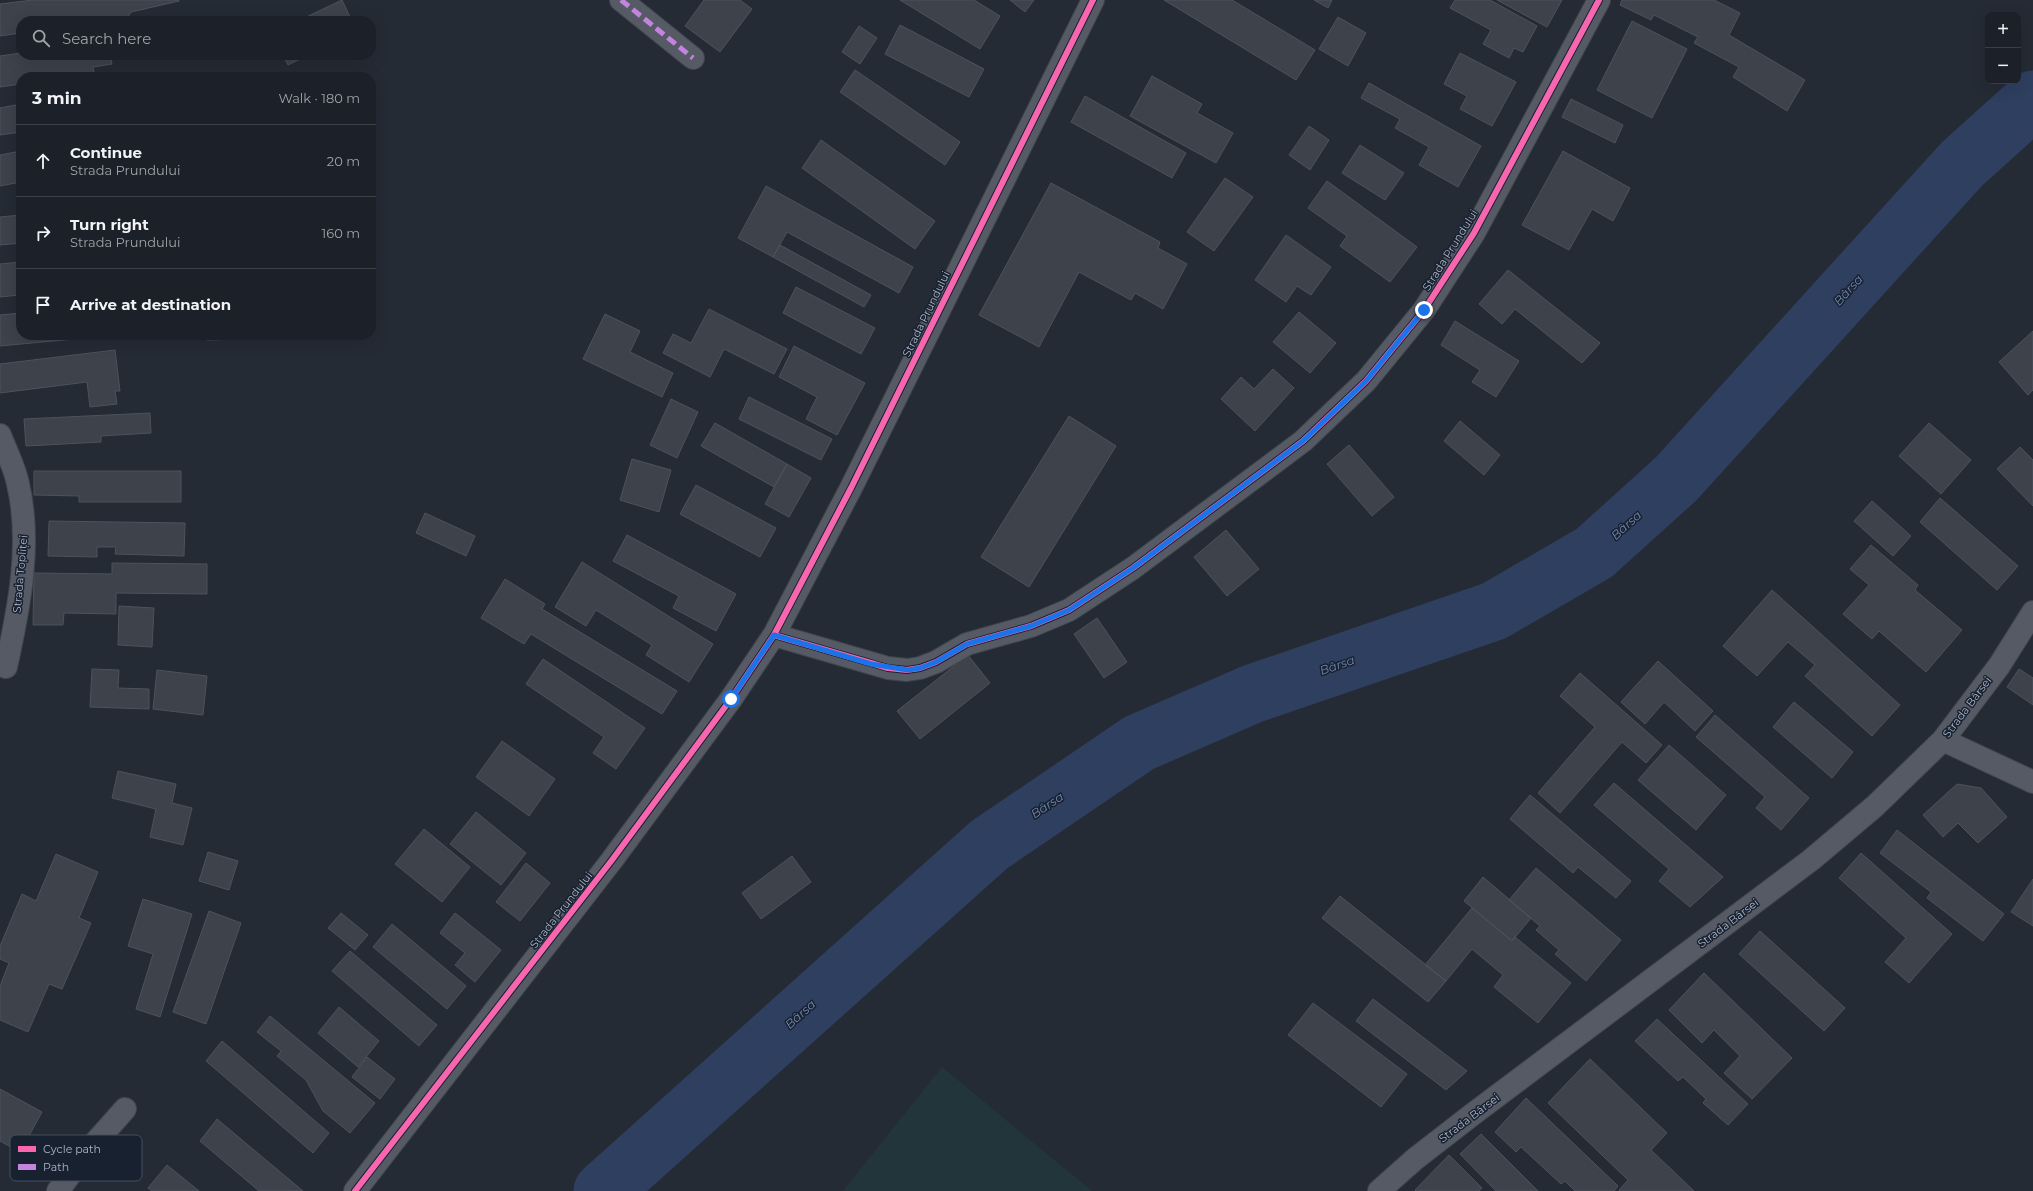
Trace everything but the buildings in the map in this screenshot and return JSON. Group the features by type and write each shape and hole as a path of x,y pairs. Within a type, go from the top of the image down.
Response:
{"street":[{"path":"621,0 693,58"},
{"name":"Strada Prundului","path":"355,1191 612,860 731,699 774,635 851,488 1092,0"},
{"name":"Strada Prundului","path":"774,635 888,668 908,670 920,668 936,662 967,644 1031,626 1069,610 1133,568 1303,441 1366,381 1424,310 1474,233 1598,0"},
{"name":"Strada Topliței","path":"0,435 18,483 24,531 21,585 6,667"},
{"name":"Strada Bârsei","path":"1379,1191 1415,1159 1473,1114 1811,860 1875,806 1943,740 1998,666 2033,612"},
{"path":"1943,740 2033,782"},
{"path":"102,1135 125,1109"},
{"path":"58,1191 65,1181"}],"shaded area":[{"path":"942,1067 1092,1191 843,1191"}],"waterway":[{"name":"Bârsa","path":"603,1191 989,845 1139,743 1252,694 1494,611 1594,553 1676,479 1962,164 2033,100"}],"marked path":[{"path":"621,0 693,58"}],"cycle path":[{"path":"355,1191 612,860 731,699 774,635 851,488 1093,0"},
{"path":"774,635 888,668 907,670 920,668 936,662 967,644 1031,626 1069,610 1133,568 1303,441 1366,381 1424,310 1474,233 1599,0"}],"route":[{"path":"731,699 774,635 871,664 888,668 908,670 920,668 936,662 967,644 1031,626 1069,610 1133,568 1303,441 1366,381 1424,310"}]}
